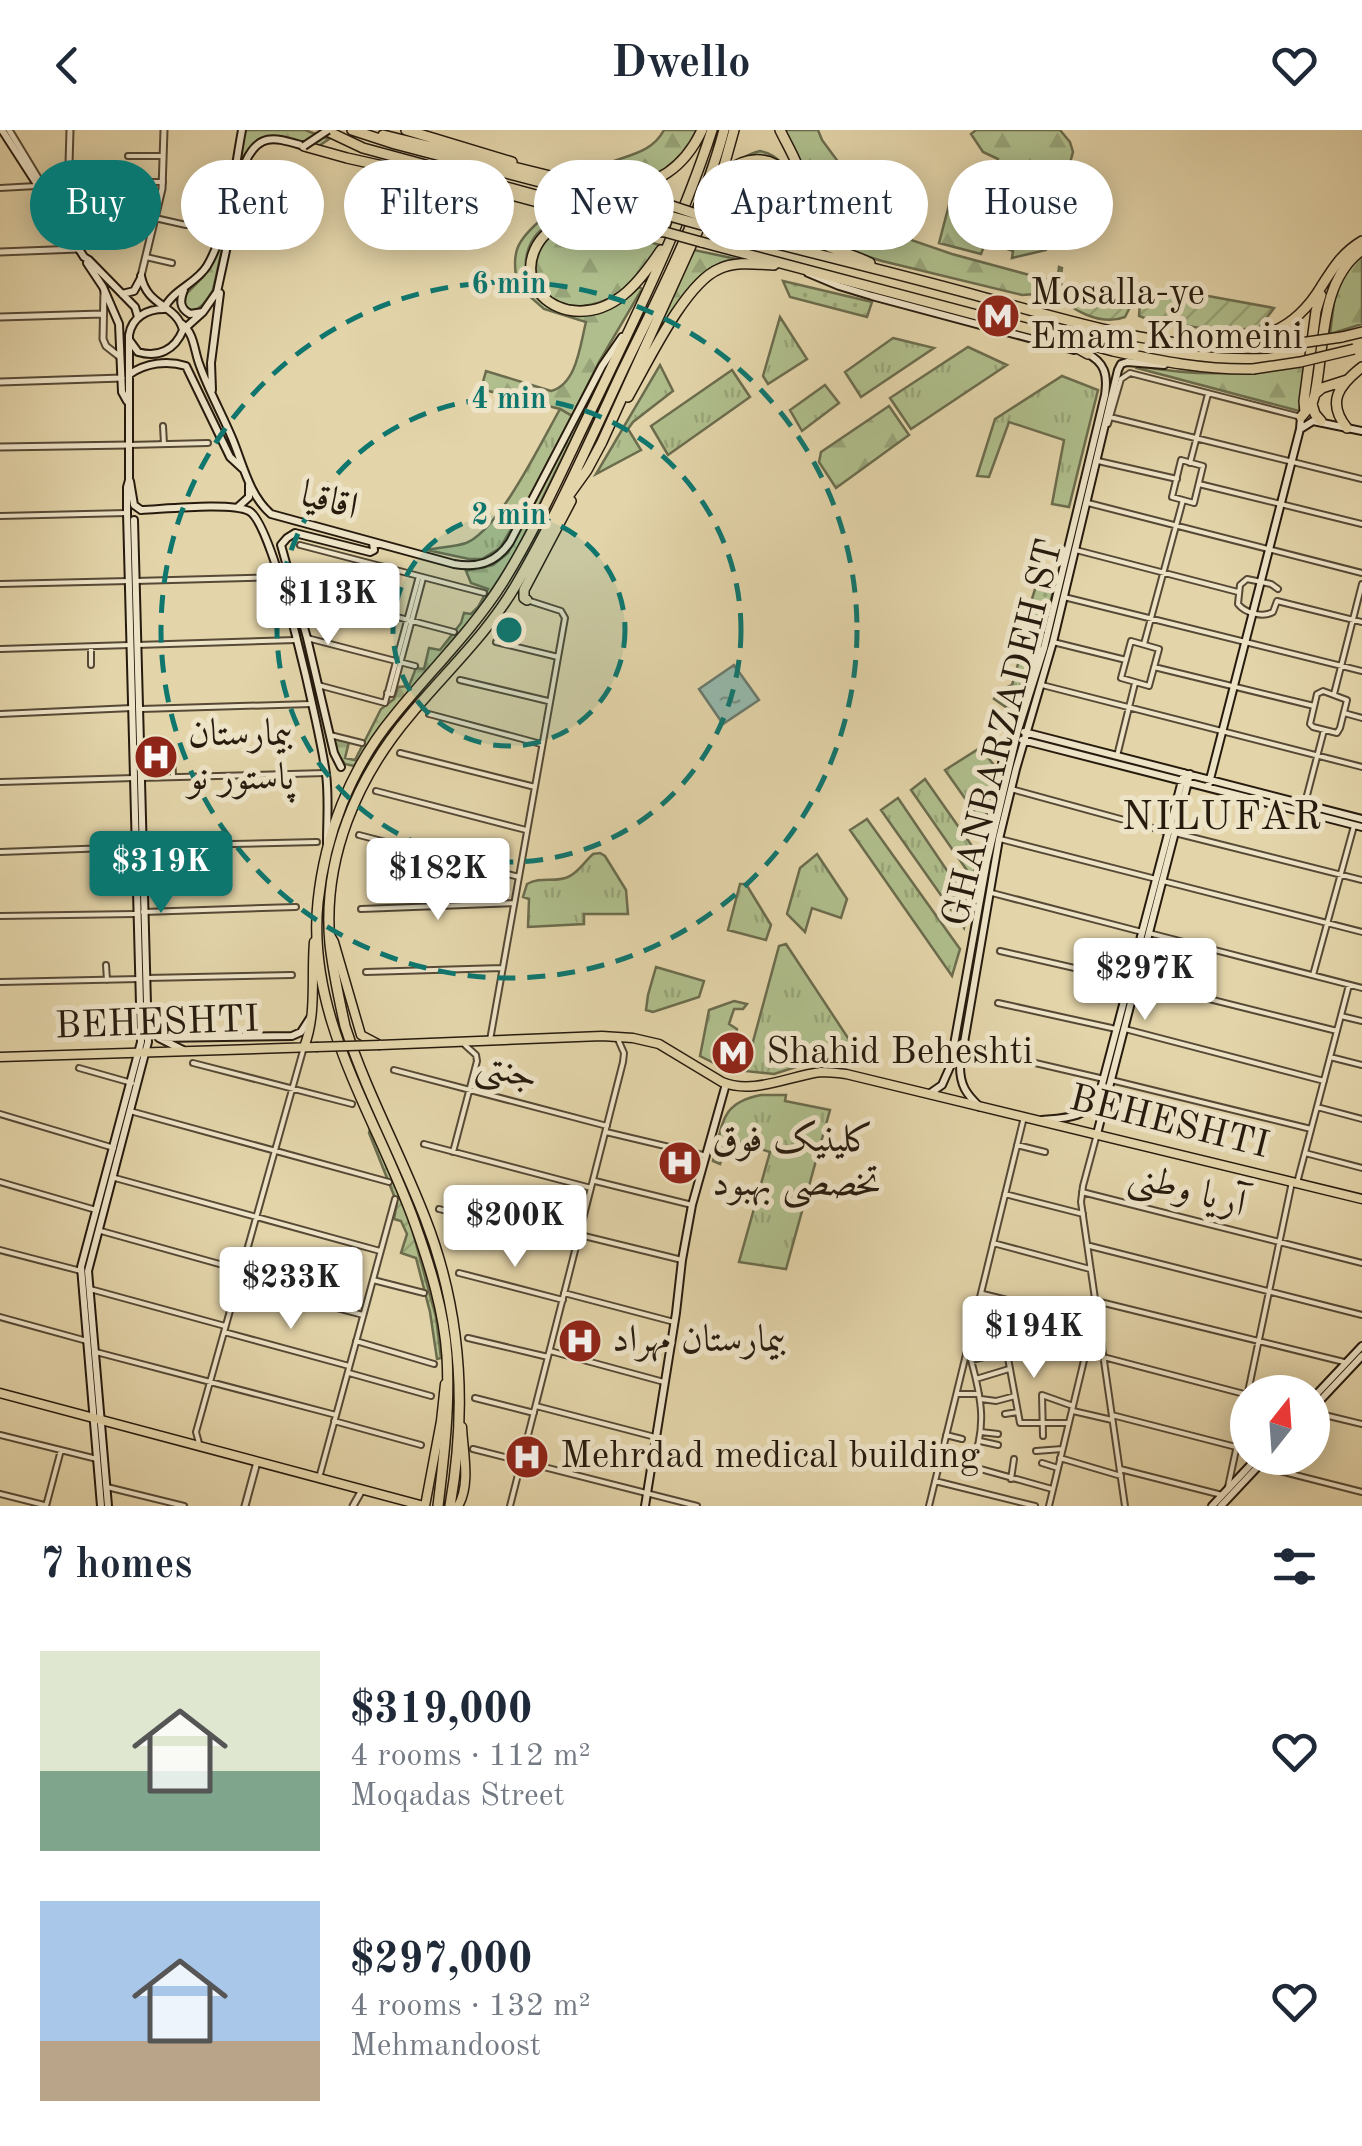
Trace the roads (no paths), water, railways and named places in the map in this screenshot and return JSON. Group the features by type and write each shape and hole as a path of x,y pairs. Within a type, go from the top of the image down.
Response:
{"highway":[{"path":"316,130 396,158 534,194"},
{"path":"352,130 534,177"},
{"path":"369,130 533,171"},
{"path":"387,130 422,144"},
{"path":"406,130 533,171"},
{"path":"674,168 702,130"},
{"path":"438,1506 446,1441 447,1369 441,1314 415,1223 332,1026 321,974 318,923 326,856 344,800 372,745 474,624 506,578 538,520 635,320 712,130"},
{"path":"453,1506 459,1426 458,1354 452,1311 426,1220 345,1026 330,935 340,844 364,779 401,725 488,626 516,586 689,232 724,130"},
{"path":"726,160 734,130"},
{"path":"780,130 800,173 803,219 809,233 827,246 854,254 882,270"},
{"path":"304,146 534,201"},
{"path":"735,160 748,149"},
{"path":"777,152 784,160"},
{"path":"674,234 1180,366 1253,369 1358,348"},
{"path":"602,442 694,239"},
{"path":"1178,343 1241,341 1272,333 1305,311 1336,261 1362,240"},
{"path":"535,250 532,256 534,284 546,300 562,309 581,311 606,306 639,282 660,250"},
{"path":"803,250 1106,330 1211,348 1266,348 1360,332"},
{"path":"1308,407 1334,284 1349,260 1362,250"},
{"path":"526,600 524,590 602,442 677,312 703,278 732,265 793,266"},
{"path":"1322,421 1304,401 1324,282"},
{"path":"1027,337 1054,335 1088,354"},
{"path":"1347,428 1336,400 1347,380 1362,367"},
{"path":"1308,407 1322,388 1347,380"},
{"path":"548,525 587,470"}],"main road":[{"path":"125,377 130,329 138,318 166,305 205,270 218,243 242,130"},
{"path":"212,393 222,277 248,155 262,140 273,138 304,146 330,132"},
{"path":"1,133 30,176"},
{"path":"79,250 104,287 120,324 128,403 129,480 134,505 142,510"},
{"path":"84,257 135,308 138,318"},
{"path":"793,266 838,286 1088,354"},
{"path":"120,294 134,291 142,276"},
{"path":"142,276 151,298 166,305 184,327 240,455 242,469 263,506 272,514 262,528"},
{"path":"129,340 138,352 155,354 173,346 184,327 204,312 214,298 222,277"},
{"path":"185,289 183,309 193,314 204,312"},
{"name":"اقاقیا","path":"272,514 464,566 482,565 502,553 510,542 602,366 635,320"},
{"name":"GHANBARZADEH ST","path":"980,1107 963,1090 960,1066 986,892 987,861 1105,396 1106,374 1102,364 1088,354"},
{"path":"1098,458 1121,364 1180,366"},
{"path":"125,377 148,365 186,366 230,457 242,469"},
{"path":"1210,783 1308,407"},
{"path":"1300,429 1308,422 1322,421 1362,432"},
{"name":"GHANBARZADEH ST","path":"928,1094 942,1085 950,1067 1021,736 1053,642 1098,458"},
{"path":"108,1506 81,1271 143,1052 129,480"},
{"path":"237,508 249,498 249,483"},
{"path":"130,517 142,510 237,508 255,516 262,528 280,577 323,754 328,811 326,856"},
{"name":"اقاقیا","path":"294,590 282,545 286,538 299,534 370,552 375,547 373,542"},
{"path":"294,590 334,753 341,767"},
{"path":"987,861 994,794 1012,722 1049,626"},
{"path":"307,687 318,685"},
{"path":"1021,736 1117,756 1186,778"},
{"path":"1021,736 1362,819"},
{"path":"323,754 330,757 334,753"},
{"path":"1097,1134 1120,1029 1186,778"},
{"path":"1210,783 1358,826"},
{"path":"304,1047 312,1012 318,923"},
{"path":"330,935 358,1030 380,1044 617,1036 659,1044 726,1084 692,1205 644,1506"},
{"path":"101,1506 89,1263 143,1052 147,1024 142,978"},
{"path":"159,1038 297,1035 312,1012"},
{"path":"147,1024 159,1038 184,1051"},
{"path":"250,1036 264,1048"},
{"path":"202,1050 211,1037"},
{"name":"BEHESHTI","path":"0,1056 380,1044"},
{"name":"BEHESHTI","path":"726,1084 742,1086 826,1072 846,1074 1362,1199"},
{"path":"1041,1120 1088,1110 1097,1102 1108,1080"},
{"path":"1330,1384 1354,1365 1362,1346"},
{"path":"453,1506 463,1498 464,1480 458,1354"},
{"path":"1330,1391 1362,1356"},
{"path":"0,1393 424,1506 447,1369"},
{"path":"1212,1506 1244,1475"},
{"path":"1220,1506 1247,1475"}],"street":[{"path":"10,130 30,167"},
{"path":"69,160 70,130"},
{"path":"161,192 162,130"},
{"path":"128,156 163,156"},
{"path":"0,188 30,186"},
{"path":"0,252 30,249"},
{"path":"142,276 148,250"},
{"path":"146,257 172,263"},
{"path":"104,287 102,339 121,358"},
{"path":"0,317 102,314"},
{"name":"GHANBARZADEH ST","path":"1098,458 1121,379 1130,373 1208,393"},
{"path":"0,382 125,377"},
{"path":"1190,462 1208,393 1308,407"},
{"path":"1110,418 1362,480"},
{"path":"163,426 164,444"},
{"path":"0,447 208,443"},
{"path":"1098,458 1176,480"},
{"path":"1182,460 1190,462 1203,466 1194,503 1172,497 1182,460"},
{"path":"1199,484 1362,524"},
{"path":"1144,644 1184,500"},
{"path":"1088,503 1362,573"},
{"path":"0,516 130,517"},
{"path":"300,545 484,593"},
{"path":"1076,550 1238,592"},
{"path":"0,584 280,577"},
{"path":"318,685 384,703 421,577"},
{"path":"1278,590 1273,584 1245,580 1237,601 1240,607 1264,616 1270,614 1277,601 1362,622"},
{"path":"1334,694 1362,584"},
{"path":"294,590 454,632"},
{"path":"1064,597 1362,671"},
{"path":"490,1040 565,618 561,611 526,600"},
{"path":"307,638 415,666"},
{"path":"0,649 296,640"},
{"path":"1131,641 1144,644 1159,648 1149,686 1121,678 1131,641"},
{"path":"496,642 558,657"},
{"path":"1053,642 1126,660"},
{"path":"91,646 92,665"},
{"path":"1154,666 1314,706"},
{"path":"460,680 550,701"},
{"path":"1117,756 1135,682"},
{"path":"1041,684 1362,767"},
{"path":"1319,692 1334,694 1346,698 1338,732 1311,725 1319,692"},
{"path":"0,714 312,704"},
{"path":"1344,713 1362,718"},
{"path":"429,714 542,744"},
{"path":"1305,804 1324,730"},
{"path":"330,736 362,743"},
{"path":"400,753 535,788"},
{"path":"172,756 173,777"},
{"path":"0,782 326,773"},
{"path":"1011,789 1362,880"},
{"path":"376,791 527,830"},
{"path":"1313,975 1340,875 1358,826"},
{"path":"359,835 519,876"},
{"path":"999,839 1362,932"},
{"path":"0,852 317,842"},
{"path":"986,892 1362,988"},
{"path":"360,909 514,903"},
{"path":"0,916 296,907"},
{"path":"1000,950 1337,1031"},
{"path":"106,965 106,980"},
{"path":"366,972 502,968"},
{"path":"0,982 292,975"},
{"path":"1252,1375 1279,1244 1349,984"},
{"path":"998,1003 1120,1029 1324,1081"},
{"path":"1341,1016 1362,1021"},
{"path":"510,1506 624,1055 617,1036"},
{"path":"453,1152 477,1057 462,1044"},
{"path":"200,1446 196,1432 304,1047"},
{"path":"1330,1057 1362,1065"},
{"path":"1018,1059 1311,1129"},
{"path":"193,1063 352,1104"},
{"path":"80,1068 132,1082"},
{"name":"جنتی","path":"394,1070 706,1156"},
{"path":"1317,1107 1362,1119"},
{"path":"130,1111 389,1182"},
{"path":"0,1114 114,1148"},
{"path":"929,1506 1024,1116"},
{"path":"1097,1134 1082,1192 1082,1214 1125,1506"},
{"path":"424,1144 591,1188"},
{"path":"1017,1145 1045,1152"},
{"path":"1305,1153 1362,1168"},
{"path":"112,1177 380,1251"},
{"path":"593,1181 692,1205"},
{"path":"0,1182 96,1210"},
{"name":"آریا وطنی","path":"1082,1192 1362,1263"},
{"path":"1005,1194 1082,1214"},
{"path":"319,1478 394,1199"},
{"path":"439,1208 577,1244"},
{"path":"98,1230 241,1270"},
{"path":"579,1235 682,1260"},
{"path":"993,1243 1091,1269"},
{"path":"1088,1246 1362,1315"},
{"path":"0,1250 81,1271"},
{"path":"459,1273 563,1300"},
{"path":"372,1280 424,1293"},
{"path":"238,1282 363,1315"},
{"path":"90,1289 431,1396"},
{"path":"564,1293 674,1322"},
{"path":"981,1293 1100,1323"},
{"path":"1096,1301 1354,1365"},
{"path":"0,1317 88,1341"},
{"path":"974,1323 1230,1389"},
{"path":"1003,1331 1022,1424 1068,1423"},
{"path":"468,1338 664,1382"},
{"path":"356,1341 434,1364"},
{"path":"96,1352 421,1445"},
{"path":"971,1467 981,1432 980,1397 971,1360 1006,1352"},
{"path":"1048,1506 1086,1352"},
{"path":"976,1380 1010,1369"},
{"path":"1041,1387 1043,1436"},
{"path":"956,1394 996,1400 1015,1396"},
{"path":"1042,1396 1072,1408 1230,1446"},
{"path":"476,1398 534,1413"},
{"path":"536,1406 655,1437"},
{"path":"1005,1414 1018,1412"},
{"path":"1330,1415 1362,1424"},
{"path":"981,1432 998,1434"},
{"path":"0,1434 97,1460"},
{"path":"946,1435 962,1439"},
{"path":"980,1442 998,1445"},
{"path":"473,1449 697,1506"},
{"path":"1036,1451 1062,1449"},
{"path":"0,1494 46,1506 61,1450"},
{"path":"941,1458 1052,1490"},
{"path":"1060,1458 1121,1476"},
{"path":"1012,1479 1014,1460"},
{"path":"244,1506 257,1462"},
{"path":"1042,1463 1058,1468"},
{"path":"1120,1468 1225,1492 1230,1472"},
{"path":"1303,1475 1362,1492"},
{"path":"935,1481 1035,1506"},
{"path":"106,1487 184,1506"},
{"path":"353,1506 362,1490"}],"water":[{"path":"734,665 759,700 723,724 699,689"}],"place":[{"name":"Mosalla-ye Emam Khomeini","path":"998,316"},
{"name":"بیمارستان پاستور نو","path":"156,757"},
{"name":"Shahid Beheshti","path":"733,1053"},
{"name":"کلینیک فوق تخصصی بهبود","path":"680,1163"},
{"name":"بیمارستان مهراد","path":"580,1341"},
{"name":"Mehrdad medical building","path":"527,1457"}],"district":[{"name":"NILUFAR","path":"1223,819"}]}
